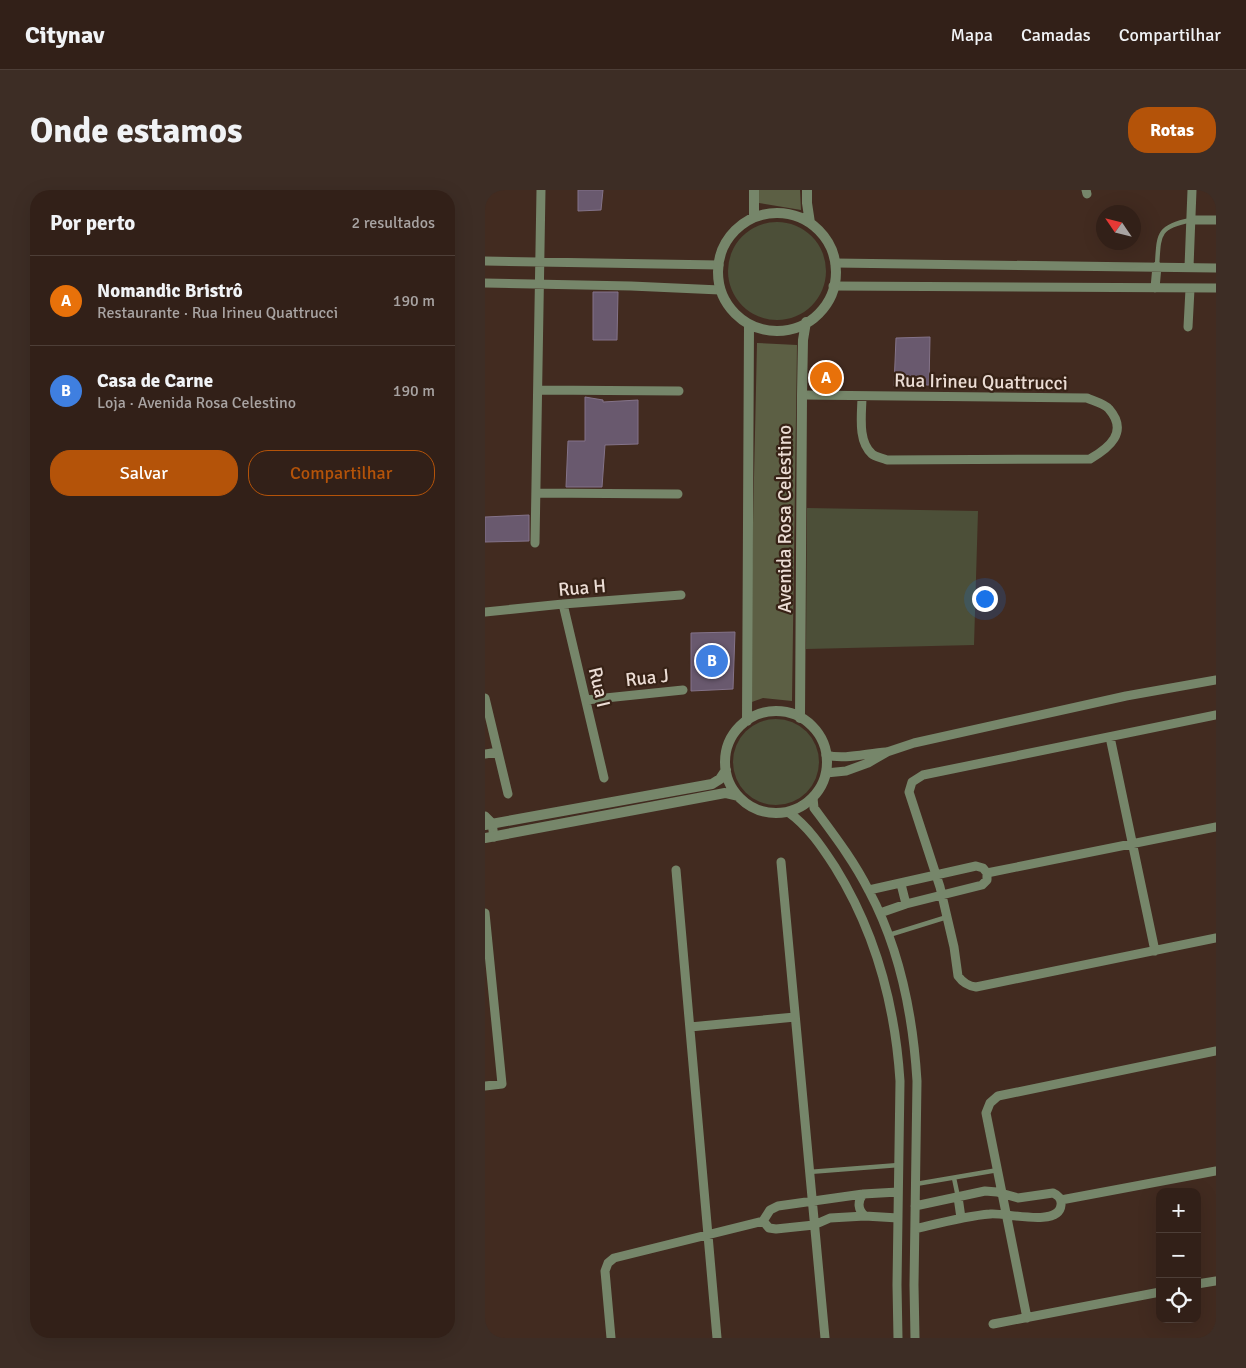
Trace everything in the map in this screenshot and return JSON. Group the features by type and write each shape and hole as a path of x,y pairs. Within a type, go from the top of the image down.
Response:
{"street":[{"path":"535,543 541,190"},
{"path":"754,190 754,217"},
{"path":"807,190 810,222"},
{"path":"1189,267 1192,190"},
{"path":"774,212 792,214 810,222 828,242 835,263 833,286 823,308 801,326 781,331 761,329 749,325 730,308 720,290 718,269 723,248 737,228 754,217 774,212"},
{"path":"1191,220 1216,220"},
{"path":"485,261 719,265"},
{"path":"835,263 1216,268"},
{"path":"1155,288 1157,266"},
{"path":"485,283 720,290"},
{"path":"833,286 1216,288"},
{"path":"1189,326 1190,289"},
{"name":"Avenida Rosa Celestino","path":"800,718 802,395 803,340 806,322"},
{"name":"Avenida Rosa Celestino","path":"747,721 749,325"},
{"path":"538,390 679,391"},
{"name":"Rua Irineu Quattrucci","path":"802,395 1087,398 1109,408 1117,424 1115,441 1090,459 887,460 872,454 864,442 861,421 862,396"},
{"path":"536,493 678,494"},
{"name":"Rua H","path":"485,612 681,595"},
{"name":"Rua I","path":"563,604 604,778"},
{"path":"826,773 846,771 861,766 887,752 914,743 1126,696 1216,680"},
{"name":"Rua J","path":"586,700 683,690"},
{"path":"485,698 508,794"},
{"path":"764,713 792,714 800,718 808,723 820,737 826,755 826,773 818,790 813,798 789,812 761,811 752,807 738,796 732,788 726,770 729,743 734,734 747,721 764,713"},
{"path":"1216,715 923,775 915,779 910,785 909,795 936,874 959,976 965,984 972,987 1216,938"},
{"path":"1110,737 1155,951"},
{"path":"485,754 498,752"},
{"path":"826,755 837,758 887,752"},
{"path":"726,770 720,779 713,784 487,821 489,837 725,793 738,796"},
{"path":"813,798 814,808 845,851 869,890 880,914 898,961 912,1028 917,1107 915,1338"},
{"path":"789,812 800,820 816,840 844,881 865,923 881,967 895,1030 900,1081 897,1338"},
{"path":"987,873 1216,827"},
{"path":"781,862 825,1338"},
{"path":"869,890 976,866 983,868 987,873 987,880 982,885 905,904 880,914"},
{"path":"676,870 717,1338"},
{"path":"901,884 905,904"},
{"path":"485,1086 502,1084 486,912"},
{"path":"881,967 898,961"},
{"path":"690,1027 795,1017"},
{"path":"1027,1318 986,1113 988,1106 995,1098 1216,1052"},
{"path":"900,1107 917,1107"},
{"path":"1061,1200 1216,1171"},
{"path":"915,1206 985,1191 1018,1198 1050,1193 1057,1194 1061,1200 1061,1207 1056,1213 1036,1218 991,1214 961,1218 915,1229"},
{"path":"611,1338 605,1271 610,1260 763,1221 774,1208 863,1194 899,1192"},
{"path":"863,1194 860,1198 859,1206 865,1216"},
{"path":"958,1197 961,1218"},
{"path":"763,1221 772,1229 814,1225 830,1218 865,1216 898,1218"},
{"path":"1201,1283 1216,1281"},
{"path":"897,1285 914,1285"},
{"path":"993,1324 1156,1293"}],"lane":[{"path":"1157,266 1162,232 1174,223 1191,220"},
{"path":"888,935 947,917"},
{"path":"809,1172 899,1165"},
{"path":"916,1184 998,1170"},
{"path":"953,1178 958,1197"}],"green space":[{"path":"759,190 800,190 801,210 759,203"},
{"path":"777,222 796,226 811,237 822,252 826,271 822,290 811,305 796,316 777,320 758,316 743,305 732,290 728,271 732,252 743,237 758,226"},
{"path":"757,343 797,345 792,701 763,698 749,703"},
{"path":"807,508 978,511 974,645 806,649"},
{"path":"768,719 784,719 793,722 807,731 816,745 819,762 816,779 807,793 793,802 784,805 768,805 752,798 740,786 733,770 733,754 740,738 752,726"}],"building":[{"path":"578,190 603,190 601,210 578,211"},
{"path":"593,292 618,292 617,340 593,340"},
{"path":"930,337 929,385 894,386 896,338"},
{"path":"585,397 603,400 603,402 638,400 638,444 605,445 602,487 566,487 568,441 585,441"},
{"path":"529,515 529,541 485,542 485,517"},
{"path":"735,632 733,689 691,691 691,633"}],"place":[{"name":"Nomandic Bristrô","path":"826,378"},
{"name":"Casa de Carne","path":"712,661"}]}
